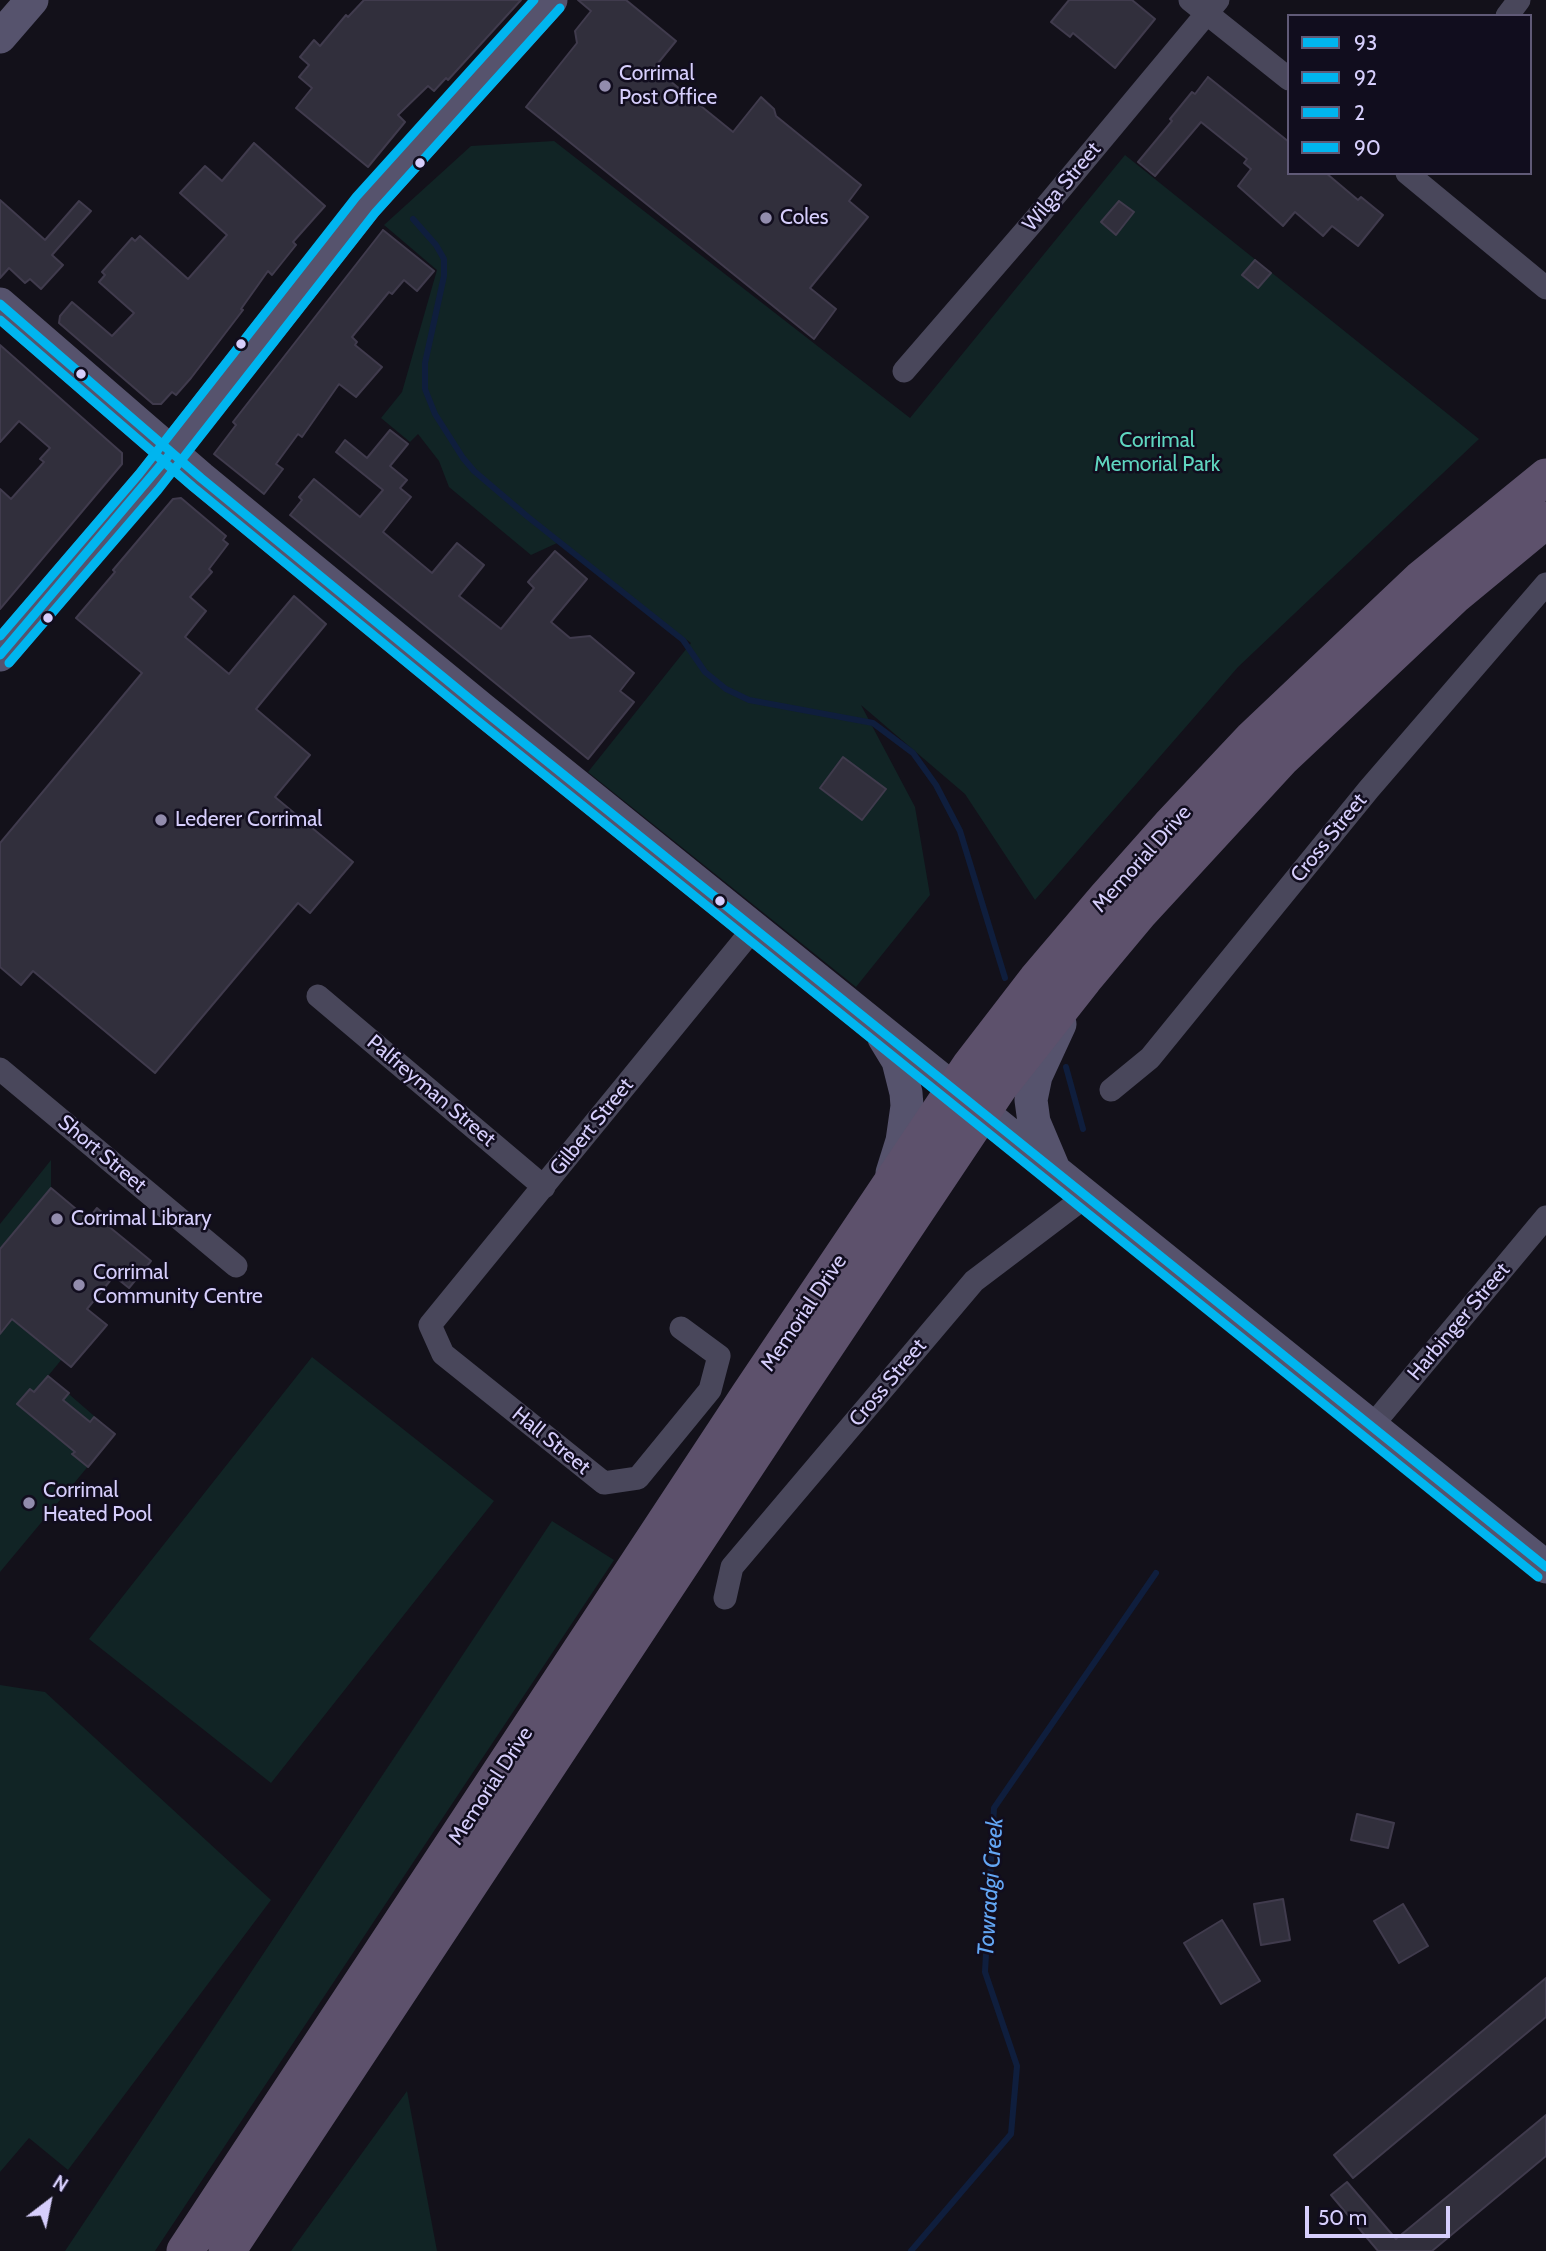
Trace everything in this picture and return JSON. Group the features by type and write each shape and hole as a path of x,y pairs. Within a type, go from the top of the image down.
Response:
{"main road":[{"path":"0,37 32,0"},
{"path":"0,655 172,453 366,205 551,0"},
{"path":"0,304 172,453 482,709 1546,1567"},
{"name":"Memorial Drive","path":"185,2251 953,1090 1037,979 1170,826 1252,739 1422,578 1546,477"},
{"name":"Memorial Drive","path":"228,2251 981,1113 1084,979 1158,891 1282,758 1454,596 1546,520"},
{"path":"1055,1172 1034,1122 1031,1100 1044,1054 1084,979"},
{"path":"874,1026 898,1061 906,1093 902,1141 887,1189"}],"street":[{"path":"1205,4 1287,77"},
{"name":"Wilga Street","path":"904,371 1033,222 1205,4"},
{"path":"1409,175 1546,288"},
{"name":"Cross Street","path":"1111,1090 1150,1058 1368,789 1546,584"},
{"name":"Gilbert Street","path":"430,1325 754,928"},
{"name":"Palfreyman Street","path":"318,996 544,1187"},
{"name":"Short Street","path":"0,1069 236,1266"},
{"name":"Cross Street","path":"725,1598 732,1567 974,1281 1085,1196"},
{"name":"Harbinger Street","path":"1371,1427 1546,1217"},
{"name":"Hall Street","path":"430,1325 443,1354 604,1483 638,1478 710,1390 719,1356 681,1328"}],"green space":[{"name":"Corrimal Memorial Park","path":"554,141 910,418 1125,155 1479,439 1238,667 1035,900 965,794 861,705 915,807 930,895 856,987 588,772 691,643 557,543 531,555 449,487 439,461 418,434 410,442 381,418 402,392 437,270 384,225 471,146"},
{"path":"51,1160 51,1188 0,1249 0,1224"},
{"name":"Corrimal Heated Pool","path":"12,1319 62,1359 48,1376 115,1434 0,1572 0,1327 4,1329"},
{"path":"312,1357 494,1501 271,1783 89,1639"},
{"path":"552,1521 614,1560 155,2251 65,2251"},
{"path":"0,1685 45,1692 271,1900 68,2170 29,2138 0,2172"},
{"path":"407,2091 437,2251 291,2251"}],"building":[{"path":"364,0 521,0 448,80 446,78 434,91 428,86 398,115 405,122 368,167 296,108 312,88 299,77 309,65 300,57 314,40 320,46 346,15 348,17"},
{"path":"578,0 626,0 676,41 654,68 733,132 761,97 774,109 776,116 861,185 849,201 868,217 810,288 836,309 814,339 526,107 577,43 575,31 591,11"},
{"path":"1069,0 1132,0 1155,19 1115,68 1073,33 1070,37 1051,22"},
{"path":"1208,77 1287,140 1287,175 1328,175 1358,200 1361,197 1383,215 1358,246 1332,226 1323,236 1295,212 1283,226 1238,186 1251,169 1244,163 1247,159 1201,122 1155,176 1138,162 1192,92 1195,94"},
{"path":"254,143 325,206 293,242 296,245 272,275 268,271 241,309 243,310 191,378 176,395 172,392 161,404 153,404 59,323 60,316 72,302 112,336 134,313 99,282 105,275 102,272 132,238 135,241 140,236 188,279 227,235 180,193 205,166 222,181"},
{"path":"0,200 45,240 79,201 91,211 52,255 63,265 41,289 30,279 25,283 9,268 0,278"},
{"path":"1119,201 1134,212 1116,235 1101,222"},
{"path":"383,230 434,271 417,291 404,280 392,294 389,292 352,337 357,342 355,345 382,367 356,397 339,384 302,437 298,434 276,464 283,469 264,494 214,454 236,425 233,422"},
{"path":"1255,260 1271,273 1258,288 1242,275"},
{"path":"0,345 122,453 122,464 0,609 0,489 11,499 44,462 40,459 50,448 19,421 0,442"},
{"path":"390,430 408,444 390,466 407,480 400,488 411,497 383,532 432,573 457,543 484,565 459,596 501,629 534,588 528,582 555,551 587,579 551,622 570,638 590,636 634,673 620,691 634,702 588,759 290,515 302,500 299,497 314,479 360,517 383,490 336,452 345,440 367,458"},
{"name":"Lederer Corrimal","path":"181,498 226,536 223,540 228,544 209,569 212,572 190,597 206,611 185,637 229,674 294,596 326,624 256,709 310,755 275,797 353,862 310,913 298,903 155,1073 33,971 21,985 0,967 0,843 142,673 76,618 173,499"},
{"path":"843,757 886,789 862,820 820,788"},
{"path":"51,1188 88,1219 97,1208 111,1220 107,1225 151,1261 129,1288 114,1276 87,1309 107,1325 71,1367 12,1319 0,1334 0,1249"},
{"path":"48,1376 69,1393 63,1400 90,1422 94,1417 115,1434 88,1467 72,1454 75,1452 17,1404 30,1389 34,1392"},
{"path":"1357,1814 1394,1823 1388,1848 1351,1840"},
{"path":"1283,1899 1290,1940 1261,1945 1254,1904"},
{"path":"1403,1904 1428,1946 1399,1963 1374,1921"},
{"path":"1222,1920 1260,1981 1221,2004 1184,1943"},
{"path":"1546,1978 1546,2017 1353,2178 1334,2155"},
{"path":"1546,2115 1546,2156 1432,2251 1378,2251 1331,2195 1347,2182 1396,2239"}],"waterway":[{"path":"413,219 436,245 444,259 444,276 425,363 425,389 435,414 463,458 474,471 528,517 683,640 705,672 726,689 749,700 873,723 913,753 936,785 960,831 1005,978"},
{"path":"1066,1067 1083,1129"},
{"name":"Towradgi Creek","path":"911,2251 1011,2134 1017,2066 985,1972 994,1808 1156,1573"}],"transit line":[{"name":"90","path":"0,636 139,474 356,197 534,0"},
{"name":"2","path":"9,663 158,490 375,213 560,8"},
{"name":"93","path":"0,304 201,478 482,709 1546,1567"},
{"name":"92","path":"0,320 193,487 474,718 1538,1577"},
{"name":"93","path":"0,655 171,453"}],"place":[{"name":"Corrimal Post Office","path":"605,86"},
{"name":"Coles","path":"766,218"},
{"name":"Lederer Corrimal","path":"161,820"},
{"name":"Corrimal Library","path":"57,1219"},
{"name":"Corrimal Community Centre","path":"79,1285"},
{"name":"Corrimal Heated Pool","path":"29,1503"}]}
